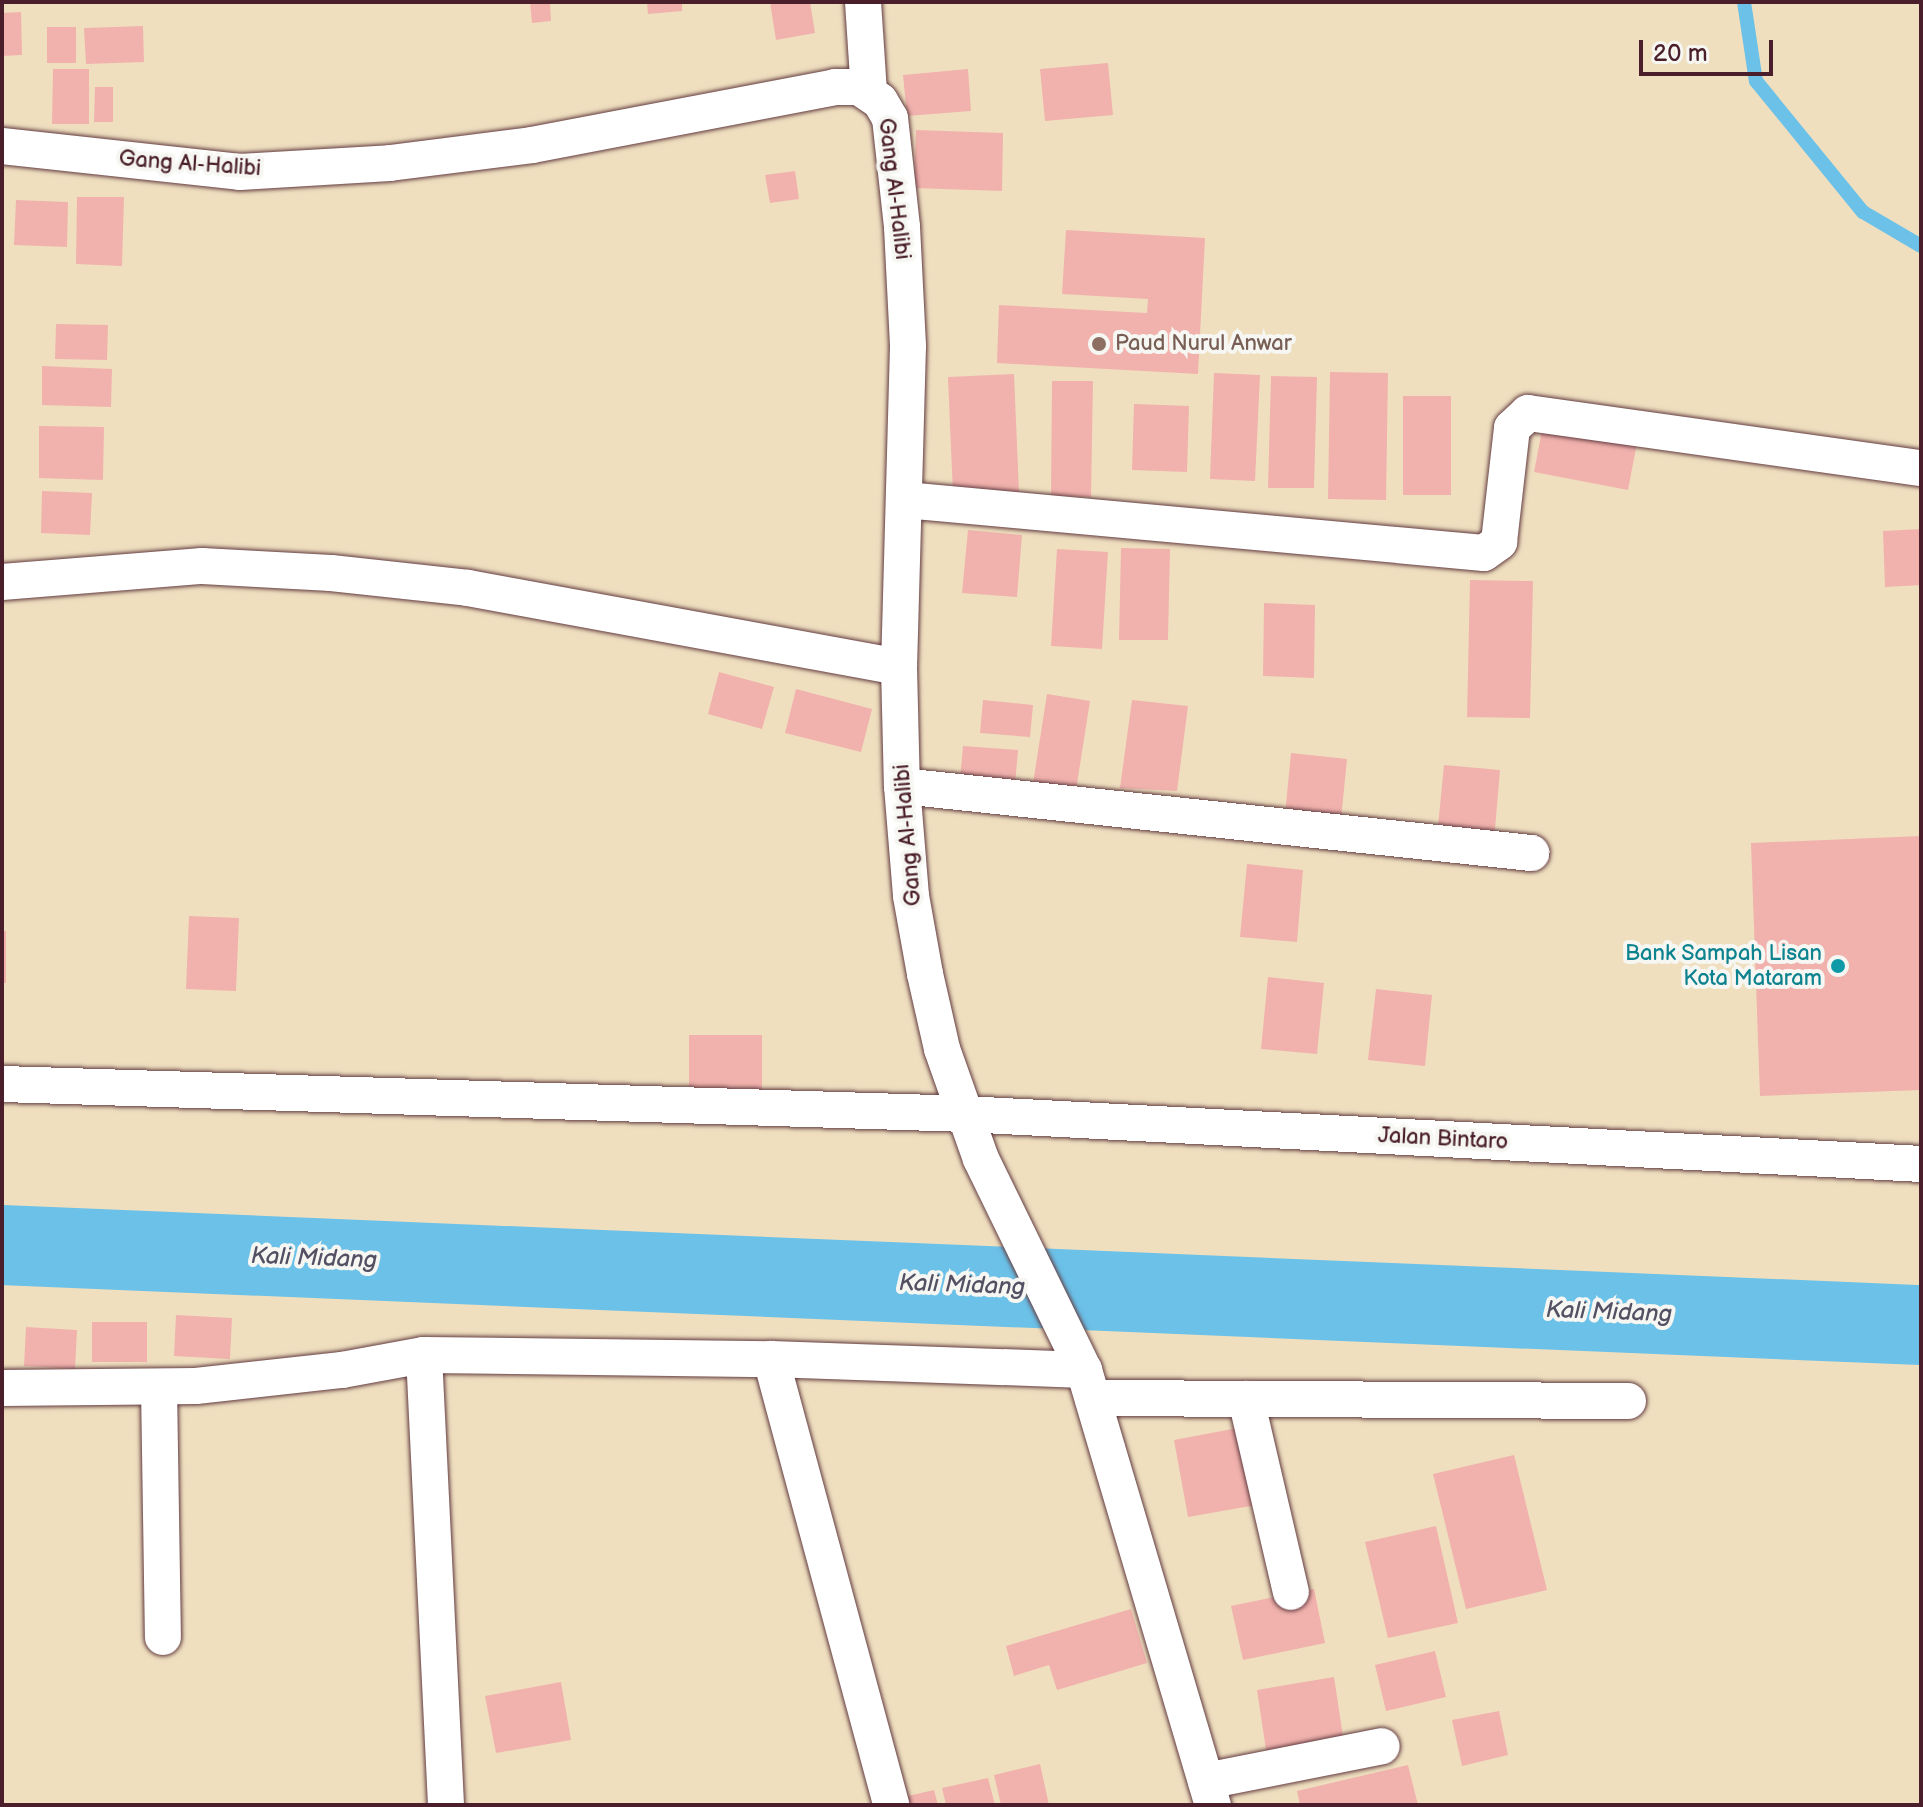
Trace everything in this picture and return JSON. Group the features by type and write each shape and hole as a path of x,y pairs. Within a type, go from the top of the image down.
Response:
{"street":[{"path":"863,2 869,92"},
{"name":"Gang Al-Halibi","path":"2,146 240,172 390,163 639,127 835,87 869,92 890,118 902,227 908,346 899,667 902,786 911,896 925,974 942,1049 981,1159 1082,1371 1210,1793"},
{"path":"905,500 1484,553 1499,542 1512,428 1528,413 1921,468"},
{"path":"2,582 202,566 331,573 468,588 899,667"},
{"path":"902,786 1531,853"},
{"name":"Jalan Bintaro","path":"2,1084 965,1114 1921,1164"},
{"path":"424,1355 446,1805"},
{"path":"2,1388 159,1387 269,1380 424,1355 771,1359 1082,1371 1246,1399 1628,1401"},
{"path":"771,1359 891,1805"},
{"path":"159,1387 163,1637"},
{"path":"1246,1399 1291,1592"},
{"path":"1210,1793 1382,1746"}],"building":[{"path":"530,2 550,2 551,21 532,23"},
{"path":"647,2 682,2 682,11 648,14"},
{"path":"770,2 810,2 815,33 776,40"},
{"path":"21,12 22,55 2,56 2,13"},
{"path":"143,26 144,62 86,64 84,28"},
{"path":"47,27 76,27 76,63 47,63"},
{"path":"1108,63 1113,115 1045,121 1040,69"},
{"path":"53,69 89,69 89,124 52,124"},
{"path":"968,69 971,111 907,116 903,75"},
{"path":"95,87 113,87 113,122 94,122"},
{"path":"916,130 1003,133 1002,191 914,188"},
{"path":"795,171 799,199 770,203 765,175"},
{"path":"77,197 124,197 122,266 76,264"},
{"path":"16,200 68,202 67,247 14,245"},
{"path":"1066,230 1205,238 1198,374 997,363 999,305 1147,313 1148,299 1062,294"},
{"path":"56,324 108,325 107,360 55,359"},
{"path":"42,366 112,369 111,407 42,405"},
{"path":"1330,372 1388,373 1386,500 1328,499"},
{"path":"1214,373 1260,375 1255,481 1210,479"},
{"path":"1014,374 1019,492 953,495 948,377"},
{"path":"1271,376 1317,377 1314,488 1268,488"},
{"path":"1052,381 1093,381 1091,497 1051,496"},
{"path":"1403,396 1451,396 1451,495 1403,495"},
{"path":"1134,404 1189,406 1187,472 1132,470"},
{"path":"1543,425 1637,443 1628,490 1534,472"},
{"path":"39,426 104,427 103,480 39,478"},
{"path":"42,491 92,493 90,535 41,533"},
{"path":"1921,529 1921,585 1885,587 1883,531"},
{"path":"968,530 1022,535 1017,597 962,593"},
{"path":"1121,548 1170,549 1168,640 1119,640"},
{"path":"1057,549 1108,552 1102,649 1051,646"},
{"path":"1470,580 1533,581 1530,718 1467,717"},
{"path":"1264,603 1315,605 1314,678 1263,676"},
{"path":"719,672 774,687 762,729 708,714"},
{"path":"796,689 872,709 861,752 785,733"},
{"path":"1047,694 1090,701 1074,803 1031,796"},
{"path":"983,700 1033,705 1030,737 980,733"},
{"path":"1132,700 1188,706 1177,791 1120,788"},
{"path":"963,746 1018,750 1015,785 960,779"},
{"path":"1291,753 1347,759 1340,830 1284,825"},
{"path":"1444,765 1500,770 1494,841 1437,836"},
{"name":"Bank Sampah Lisan Kota Mataram","path":"1921,836 1921,1090 1760,1096 1751,843"},
{"path":"1247,864 1303,870 1297,942 1240,937"},
{"path":"189,916 239,918 236,991 186,989"},
{"path":"2,931 6,931 6,983 2,983"},
{"path":"1268,977 1324,983 1317,1054 1261,1049"},
{"path":"1376,989 1432,995 1425,1066 1368,1060"},
{"path":"689,1035 762,1035 762,1096 689,1096"},
{"path":"176,1315 232,1318 230,1359 174,1356"},
{"path":"92,1322 147,1322 147,1362 92,1362"},
{"path":"26,1327 77,1330 75,1369 24,1366"},
{"path":"1248,1426 1262,1504 1188,1517 1174,1440"},
{"path":"1514,1455 1547,1590 1466,1609 1433,1474"},
{"path":"1436,1526 1458,1623 1388,1638 1365,1542"},
{"path":"1314,1589 1325,1643 1243,1660 1231,1606"},
{"path":"1131,1609 1147,1663 1057,1690 1049,1665 1014,1676 1006,1646"},
{"path":"1435,1651 1446,1697 1386,1711 1375,1665"},
{"path":"1334,1677 1345,1750 1268,1763 1257,1690"},
{"path":"561,1682 571,1740 496,1753 485,1696"},
{"path":"1499,1711 1508,1755 1462,1766 1452,1720"},
{"path":"1040,1764 1049,1805 1001,1805 994,1775"},
{"path":"1408,1765 1418,1805 1300,1805 1297,1791"},
{"path":"988,1778 995,1805 946,1805 942,1788"},
{"path":"934,1790 938,1805 901,1805 899,1798"}],"waterway":[{"path":"1744,2 1756,81 1863,212 1921,246"},
{"name":"Kali Midang","path":"2,1245 1921,1325"}],"place":[{"name":"Paud Nurul Anwar","path":"1099,344"},
{"name":"Bank Sampah Lisan Kota Mataram","path":"1838,966"}]}
